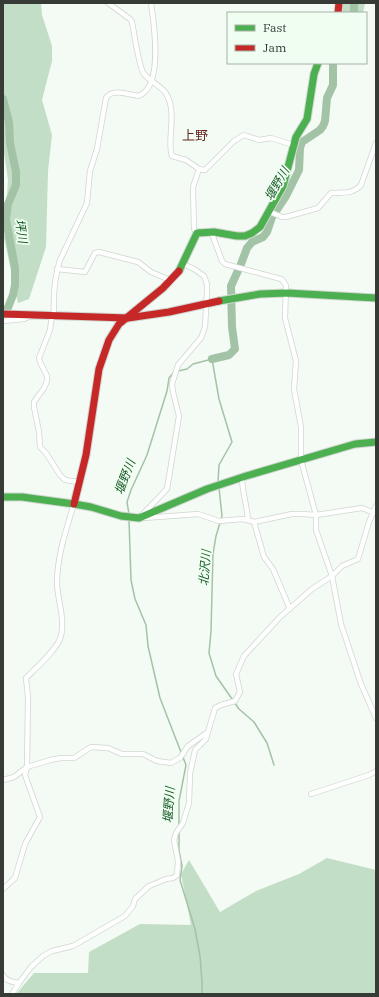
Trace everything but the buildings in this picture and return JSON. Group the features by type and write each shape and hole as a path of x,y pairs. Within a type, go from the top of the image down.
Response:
{"street":[{"path":"108,3 132,22 143,73 161,87 170,101 172,111 172,156 186,160 199,169 206,170 234,141 244,135 259,140 271,138 294,145"},
{"path":"80,482 65,480 40,447 40,432 34,414 34,402 44,388 47,376 40,362 40,358 50,330 53,315 54,285 57,269 87,203 90,171 106,98 112,92 138,96 142,95 150,86 152,80 155,56 155,34 151,3"},
{"path":"3,889 15,878 25,844 40,817 25,775 27,767 28,697 26,678 45,660 61,637 62,617 58,584 61,548 80,482 87,447 93,401 103,358 111,337 117,327 170,280 183,264 193,238 197,233 210,231 234,236 249,236 260,227 283,186 296,137 307,119 314,74 318,64"},
{"path":"269,211 276,215 286,217 318,208 331,192 351,192 356,190 361,185 376,143"},
{"path":"197,233 194,229 193,187 199,169"},
{"path":"210,231 222,261 237,268 281,279 286,286 287,293 285,318 296,361 294,389 301,427 301,460 316,516 316,530 332,576 341,624 361,684 376,718"},
{"path":"57,269 85,272 95,253 99,252 138,262 151,272 170,280"},
{"path":"132,517 167,489 179,416 172,384 182,359 201,338 205,327 207,292 204,276 183,264"},
{"path":"3,314 128,318 169,312 206,303 260,294 287,293 376,298"},
{"path":"3,321 24,319 32,315"},
{"path":"132,517 242,477 355,444 376,442"},
{"path":"242,477 242,487 247,506 248,520"},
{"path":"3,497 22,497 91,506 132,517 198,514 222,520 243,519 254,522 292,514 316,516 362,508 374,513"},
{"path":"12,994 31,967 43,956 52,951 73,946 125,916 133,906 135,899 149,886 166,879 174,878 177,875 178,861 174,840 182,825 189,803 190,774 195,750 206,739 215,708 233,702 240,692 236,674 244,656 280,617 312,589 332,576 342,566 358,559 362,541 376,506"},
{"path":"254,522 264,557 273,569 290,608"},
{"path":"3,780 14,777 27,767 50,760 74,758 91,746 108,748 122,754 143,754 171,763 181,758 188,746 208,732"},
{"path":"311,794 369,775 376,771"},
{"path":"3,975 5,979 19,983"}],"green space":[{"path":"3,3 41,3 42,15 52,46 52,61 42,100 52,135 48,171 46,247 29,299 18,303 4,238 8,180 3,146"},
{"path":"336,3 365,3 363,12 334,12"},
{"path":"327,858 376,870 376,994 16,994 34,973 88,973 89,952 140,924 191,925 181,874 189,860 220,912 256,891 299,874"}],"waterway":[{"name":"堰野川","path":"354,3 354,12"},
{"name":"堰野川","path":"212,359 229,355 235,349 232,327 231,286 247,248 252,242 263,237 267,232 272,217 286,196 299,170 300,148 302,142 320,130 323,126 325,121 327,98 333,85 333,64"},
{"name":"坪川","path":"3,99 9,122 10,143 16,172 16,185 8,204 6,219 15,268 15,285 13,295 3,320"},
{"name":"北沢川","path":"178,371 187,369 193,364 212,359 219,399 232,442 219,465 218,482"},
{"name":"堰野川","path":"129,514 127,502 147,455 167,391 169,378 175,371"},
{"name":"北沢川","path":"219,488 222,516 216,536 213,554 209,653 216,676 239,709 254,722 267,743 274,765"},
{"name":"堰野川","path":"129,520 131,580 135,599 146,625 148,646 160,698 186,765 179,801 179,826"},
{"name":"堰野川","path":"179,832 179,851 182,866 180,880 195,929 200,956 202,994"}],"traffic: fast":[{"path":"179,271 197,233 214,232 245,236 260,227 283,186 296,137 307,119 314,74 318,64"},
{"path":"219,301 260,294 287,293 376,298"},
{"path":"3,497 22,497 74,504 91,507 121,516 139,518 207,489 246,476 355,444 376,442"}],"traffic: jam":[{"path":"338,12 339,3"},
{"path":"74,504 86,455 99,369 109,340 119,324 163,288 179,271"},
{"path":"3,314 128,318 169,312 219,301"}],"district":[{"name":"上野","path":"195,135"}]}
